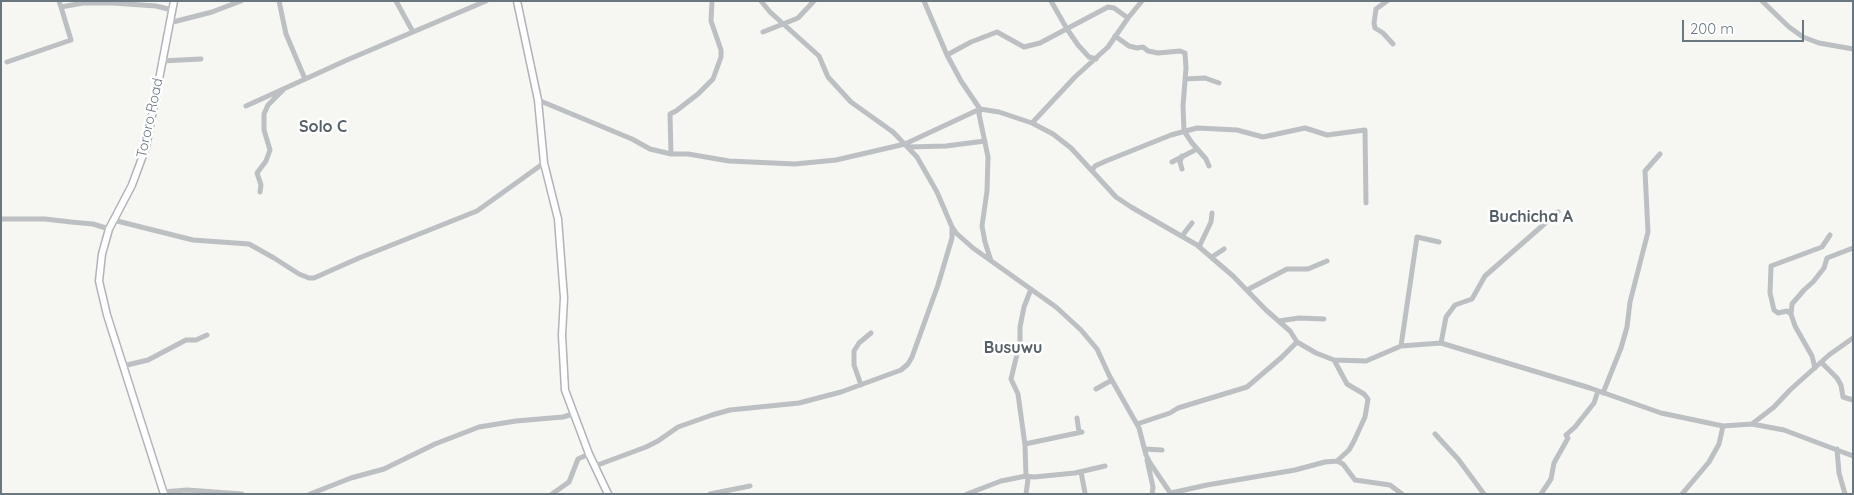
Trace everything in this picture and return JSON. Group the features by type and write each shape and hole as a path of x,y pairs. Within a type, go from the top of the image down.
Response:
{"main road":[{"name":"Tororo Road","path":"163,493 106,315 99,281 102,254 109,230 132,185 146,147 174,1"},
{"path":"517,1 538,100 544,162 558,219 564,298 562,335 566,390 573,414 589,454 608,494"}],"street":[{"path":"169,23 212,12 241,1"},
{"path":"279,1 286,34 305,79"},
{"path":"396,1 413,32"},
{"path":"246,106 486,1"},
{"path":"671,154 670,114 686,103 713,79 721,57 721,50 712,21 712,1"},
{"path":"761,1 770,12 819,56 828,77 851,102 893,132 906,146 926,170 952,227 967,243 1056,307 1082,330 1097,349 1137,424 1146,452 1153,487 1152,494"},
{"path":"763,32 798,18 814,1"},
{"path":"924,1 937,28 947,56 961,81 980,108 979,114 988,157 987,191 982,226 991,261"},
{"path":"1051,1 1067,29 1089,57 1096,59"},
{"path":"1032,123 1075,77 1108,47 1142,1"},
{"path":"1387,1 1376,9 1374,23 1375,28 1383,33 1392,44"},
{"path":"1762,1 1803,37 1819,43 1853,49"},
{"path":"7,62 71,40 60,4 113,3 156,6 172,10"},
{"path":"947,56 971,42 997,32 1013,39 1024,47 1040,43 1081,23 1097,11 1108,7 1114,8 1128,18"},
{"path":"1115,36 1129,46 1143,47 1148,51 1158,53 1180,51 1185,53 1182,106 1184,131 1206,159 1209,166"},
{"path":"161,61 201,59"},
{"path":"1185,79 1205,78 1219,83"},
{"path":"260,192 261,185 257,173 266,161 270,150 264,130 264,114 268,105 286,87"},
{"path":"538,100 632,139 650,149 671,154 688,154 729,161 812,163 906,146 946,146 984,142"},
{"path":"906,146 980,108 1032,123 1053,134 1071,148 1107,188 1124,202 1182,236 1212,257 1290,331 1297,342 1316,353 1334,360 1366,362 1401,346 1441,343 1456,346 1601,392 1661,413 1723,426 1752,424 1784,430 1853,456"},
{"path":"1092,171 1095,166 1106,160 1197,128 1237,130 1263,137 1305,128 1327,135 1365,130 1366,203"},
{"path":"1172,162 1197,149"},
{"path":"1541,494 1551,480 1554,463 1568,438 1566,435 1576,427 1601,392 1621,348 1627,327 1630,302 1648,232 1645,171 1660,154"},
{"path":"1182,156 1180,162 1182,169"},
{"path":"113,220 193,240 249,244 299,274 314,278 359,258 477,212 544,162"},
{"path":"1441,343 1446,316 1455,305 1472,299 1485,276 1558,212"},
{"path":"1199,247 1211,222 1212,213"},
{"path":"1,219 45,219 93,224 109,230"},
{"path":"1182,236 1192,222"},
{"path":"595,466 646,447 678,428 712,415 730,410 799,403 862,385 901,370 908,364 938,285 952,238 952,227"},
{"path":"1791,314 1787,311 1778,313 1774,310 1770,293 1771,266 1822,247 1830,235"},
{"path":"1401,346 1417,237 1439,242"},
{"path":"1815,368 1812,356 1795,326 1791,314 1792,304 1814,282 1824,268 1827,258 1853,248"},
{"path":"1212,257 1224,249"},
{"path":"1247,290 1287,269 1308,269 1327,261"},
{"path":"1026,494 1028,479 1026,476 1025,444 1018,394 1011,379 1020,342 1020,327 1024,307 1031,289"},
{"path":"1279,321 1299,318 1324,319"},
{"path":"862,385 854,366 854,351 871,333"},
{"path":"123,366 141,363 186,340 196,340 206,335"},
{"path":"1752,424 1774,407 1829,355 1853,338"},
{"path":"1137,424 1178,408 1247,387 1297,342"},
{"path":"1334,360 1347,384 1364,394 1368,399 1365,417 1354,441 1349,450 1337,461"},
{"path":"1822,363 1837,378 1841,385 1843,397 1853,400"},
{"path":"1096,389 1112,380"},
{"path":"311,494 351,478 384,469 435,444 479,427 573,414"},
{"path":"1025,444 1081,432 1077,418"},
{"path":"1682,494 1709,462 1719,444 1723,426"},
{"path":"1435,434 1458,459 1484,494"},
{"path":"1837,449 1839,473 1845,494"},
{"path":"1146,452 1162,450"},
{"path":"1146,452 1171,493 1337,461 1344,464 1355,480 1390,485 1402,494"},
{"path":"552,494 569,482 578,460 589,454"},
{"path":"967,494 1001,481 1026,476 1034,477 1081,472 1106,466"},
{"path":"1081,472 1085,493"},
{"path":"710,494 750,486"},
{"path":"163,493 187,490 242,494"}],"district":[{"name":"Solo C","path":"323,127"},
{"name":"Buchicha A","path":"1531,217"},
{"name":"Busuwu","path":"1013,348"}]}
